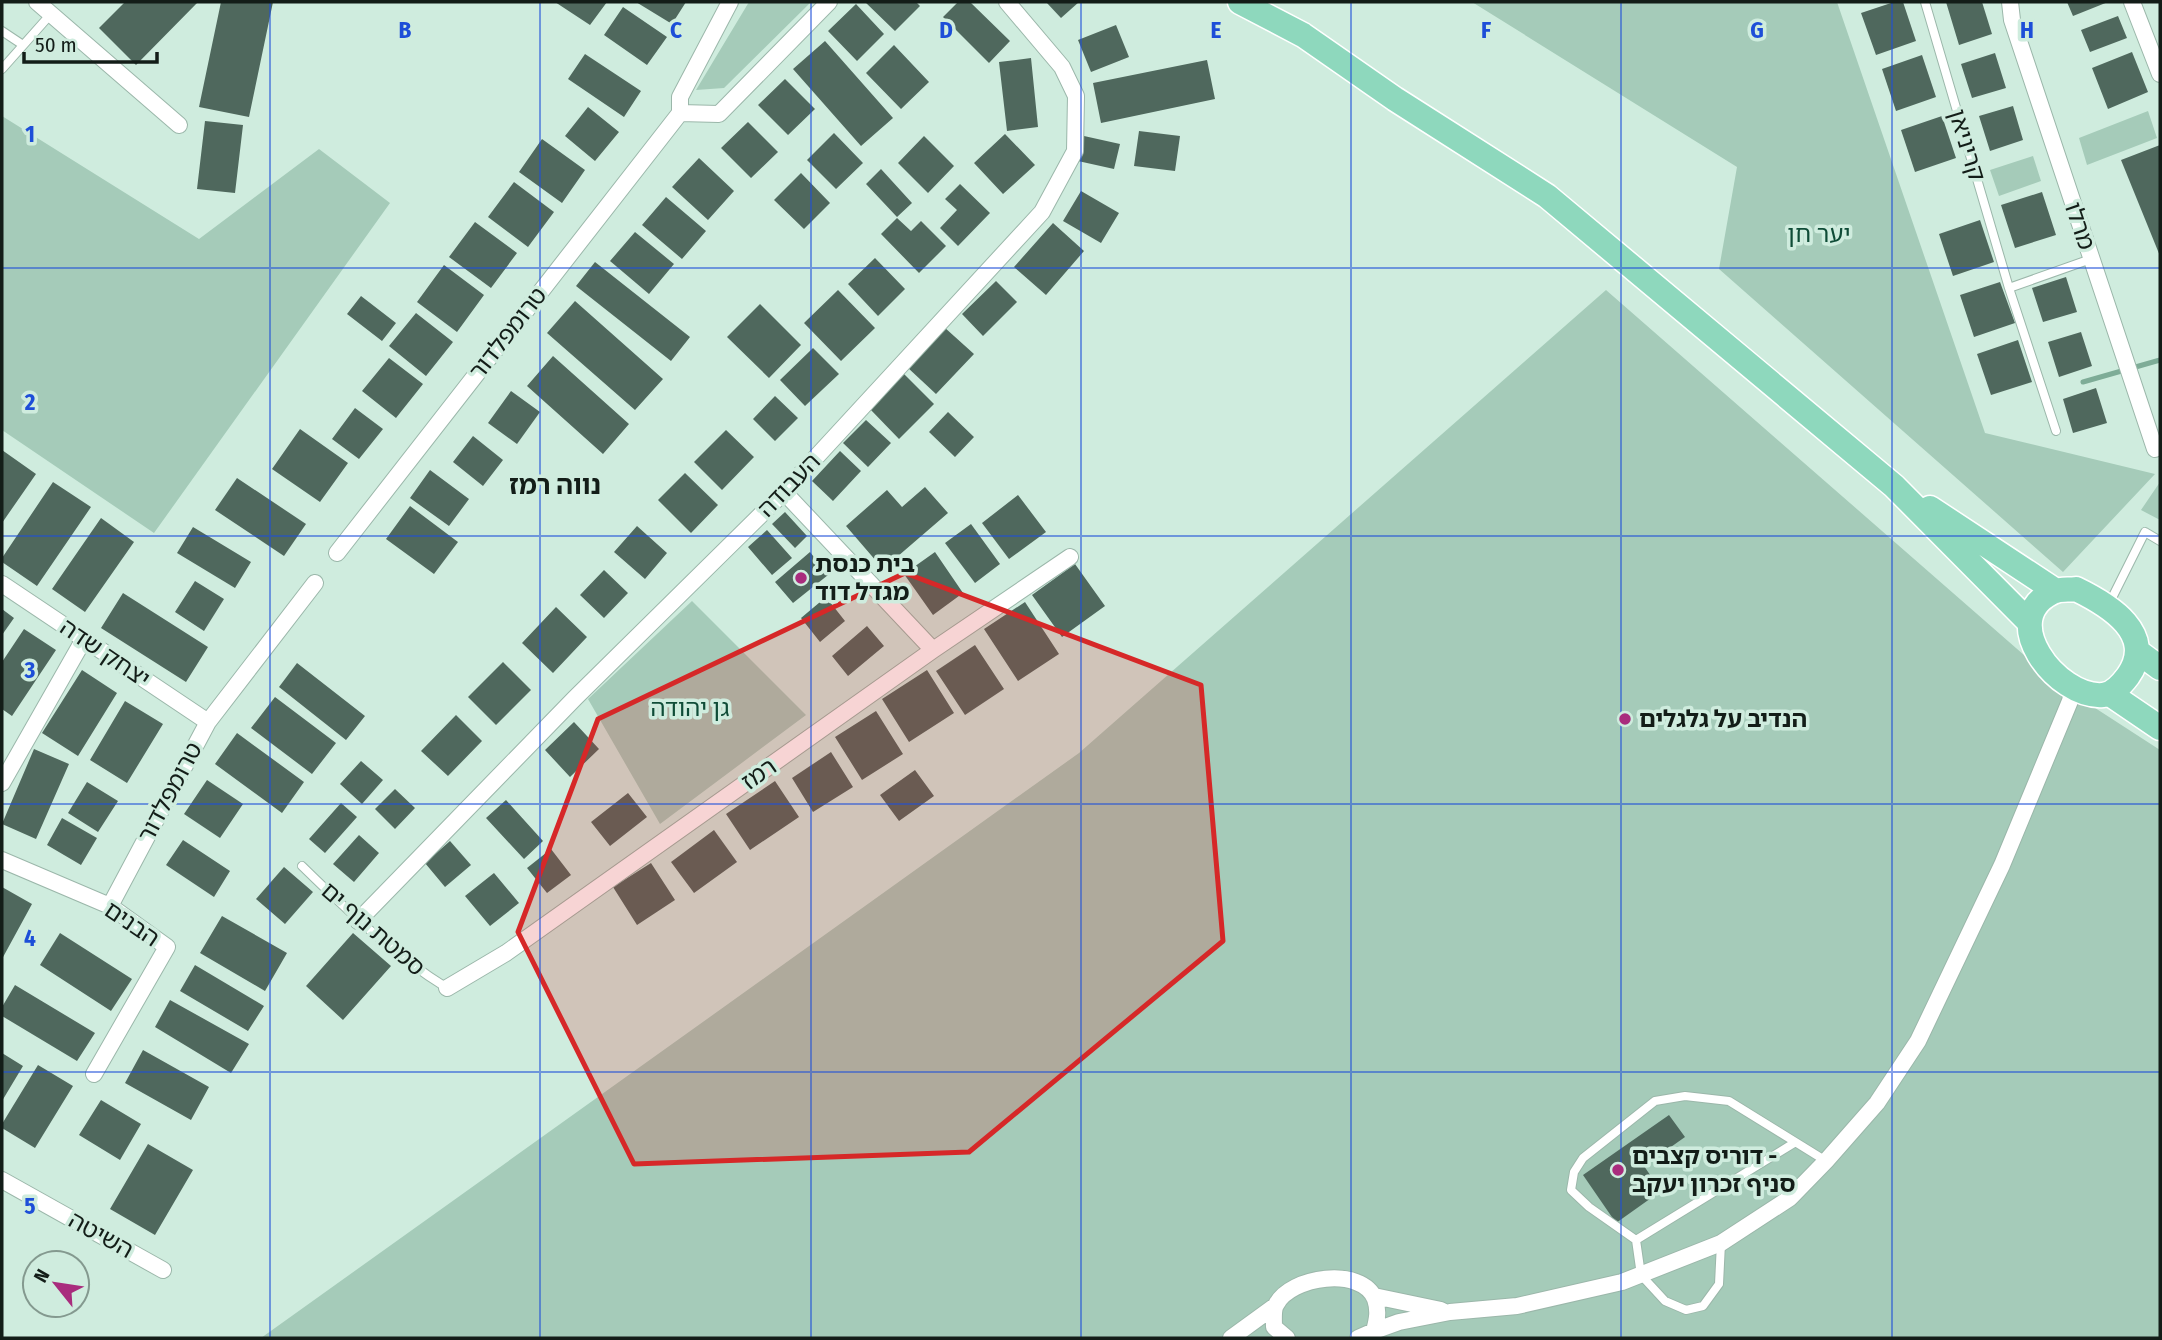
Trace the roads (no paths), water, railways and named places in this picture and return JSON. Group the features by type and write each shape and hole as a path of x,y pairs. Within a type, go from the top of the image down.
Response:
{"main road":[{"path":"1240,2 1303,35 1395,99 1547,196 1894,486 2029,622"},
{"path":"1273,2 1303,35"},
{"path":"1894,486 2056,591"},
{"path":"2076,589 2108,606 2118,613 2126,624 2134,637 2137,651 2133,668 2126,679 2110,694 2098,695 2073,687 2049,669 2035,650 2029,622 2037,605 2056,591 2076,589"},
{"path":"2137,651 2160,668"},
{"path":"2110,694 2160,728"}],"street":[{"path":"37,2 179,125"},
{"name":"טרומפלדור","path":"337,553 680,113 680,97 730,2"},
{"path":"680,113 719,114 829,2"},
{"name":"העבודה","path":"358,921 575,698 784,492 1041,212 1075,150 1076,96 1062,67 1007,2"},
{"name":"מרלו","path":"2010,2 2012,20 2155,449"},
{"path":"2132,2 2160,74"},
{"path":"784,492 933,650"},
{"name":"רמז","path":"447,988 552,922 933,650 1070,558"},
{"name":"טרומפלדור","path":"110,906 208,722 315,583"},
{"name":"יצחק שדה","path":"2,584 208,722"},
{"path":"2,783 85,639"},
{"path":"1366,1335 1399,1322 1450,1312 1550,1300 1641,1275 1720,1243 1790,1198 1877,1103 1919,1041 2002,865 2070,701 2073,687"},
{"name":"הבנים","path":"2,860 110,906 167,947 94,1074"},
{"name":"השיטה","path":"2,1180 163,1270"},
{"path":"1231,1338 1275,1306 1287,1292 1303,1283 1325,1278 1360,1284 1374,1296 1450,1312"},
{"path":"1366,1335 1378,1311 1374,1296"},
{"path":"1275,1306 1274,1326 1287,1338"}],"lane":[{"name":"קריניאן","path":"1925,2 2009,288 2056,431"},
{"path":"2,69 50,15"},
{"path":"2,31 23,45"},
{"path":"2009,288 2091,259"},
{"path":"2108,606 2145,532 2160,541"},
{"name":"סמטת נוף ים","path":"302,866 358,921 411,966 447,988"},
{"path":"1720,1243 1719,1284 1703,1306 1686,1310 1665,1301 1641,1275 1636,1240 1589,1207 1571,1190 1574,1172 1583,1158 1656,1101 1685,1096 1729,1101 1826,1161"},
{"path":"1636,1240 1794,1143"}],"waterway":[{"path":"2083,382 2160,360"}],"place":[{"name":"בית כנסת מגדל דוד","path":"801,578"},
{"name":"הנדיב על גלגלים","path":"1625,719"},
{"name":"דוריס קצבים - סניף זכרון יעקב","path":"1618,1170"}],"district":[{"name":"נווה רמז","path":"555,485"}],"park label":[{"name":"יער חן","path":"1819,234"},
{"name":"גן יהודה","path":"690,708"}]}
